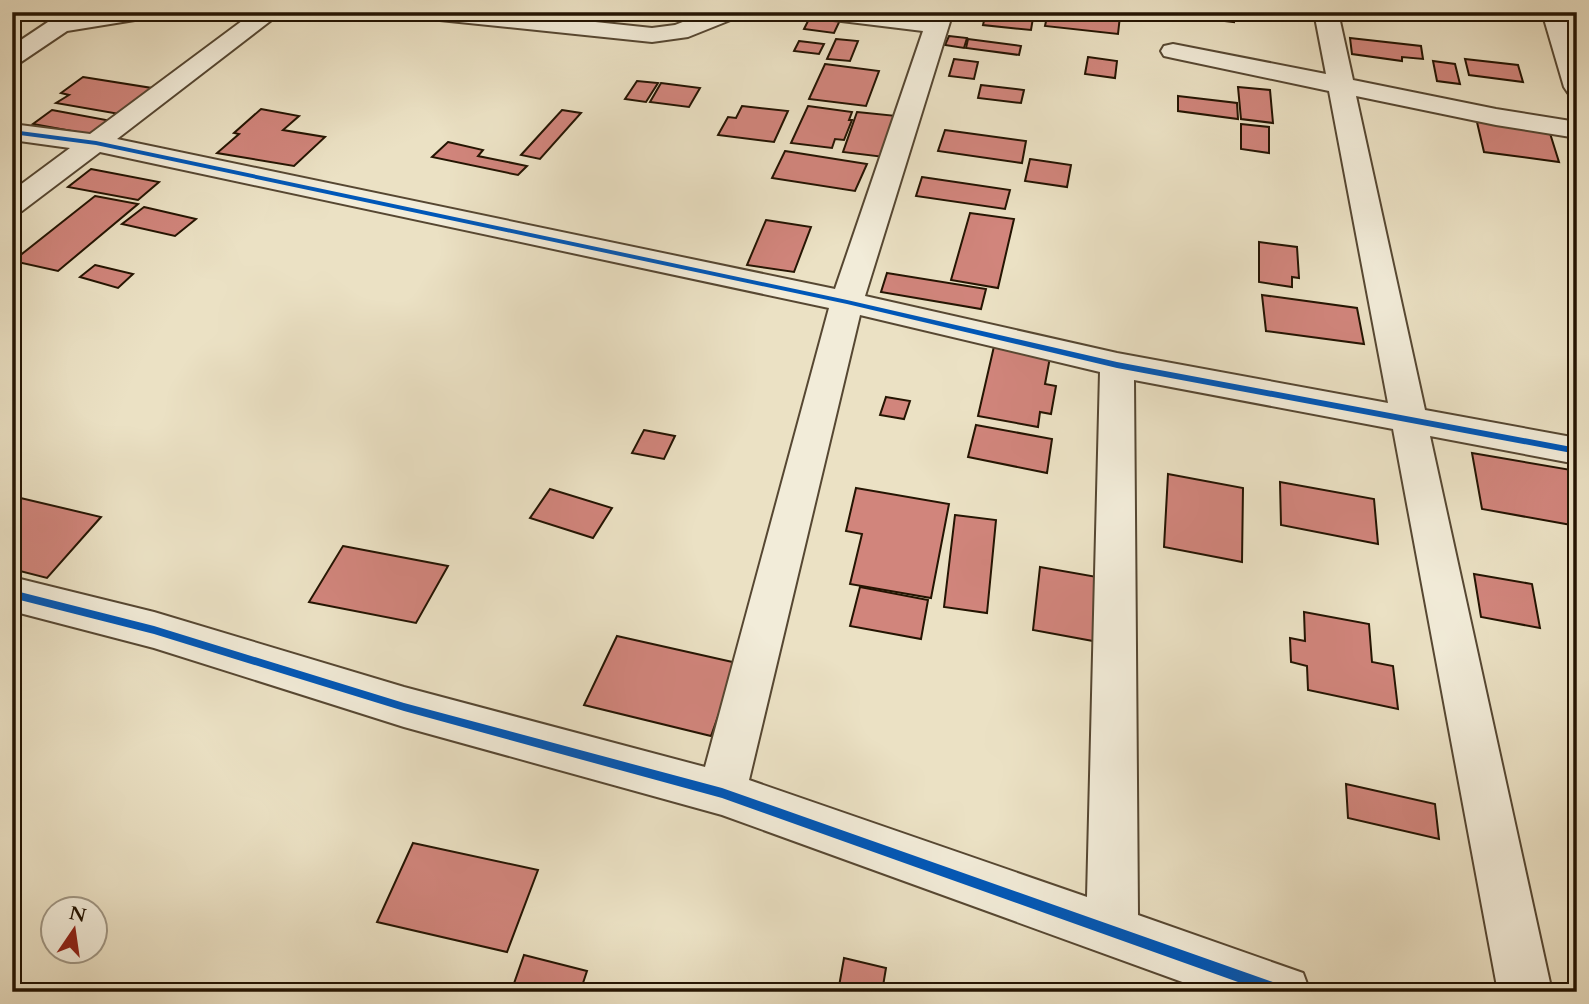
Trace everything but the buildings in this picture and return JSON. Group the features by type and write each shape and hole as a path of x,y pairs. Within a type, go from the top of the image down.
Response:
{"street":[{"path":"12,57 70,19 141,12"},
{"path":"12,205 271,12"},
{"path":"430,12 667,34 705,24 730,12"},
{"path":"722,793 847,302 939,19 825,12"},
{"path":"1326,12 1525,992"},
{"path":"1554,12 1577,87"},
{"path":"1173,51 1496,117 1577,130"},
{"path":"12,132 96,144 847,302 1117,365 1577,451"},
{"path":"1112,931 1117,365"},
{"path":"12,594 154,630 404,707 722,793 1284,992"}],"cycle path":[{"path":"12,132 96,143 847,302 1117,365 1577,451"},
{"path":"12,594 154,630 404,707 722,793 1284,992"}]}
